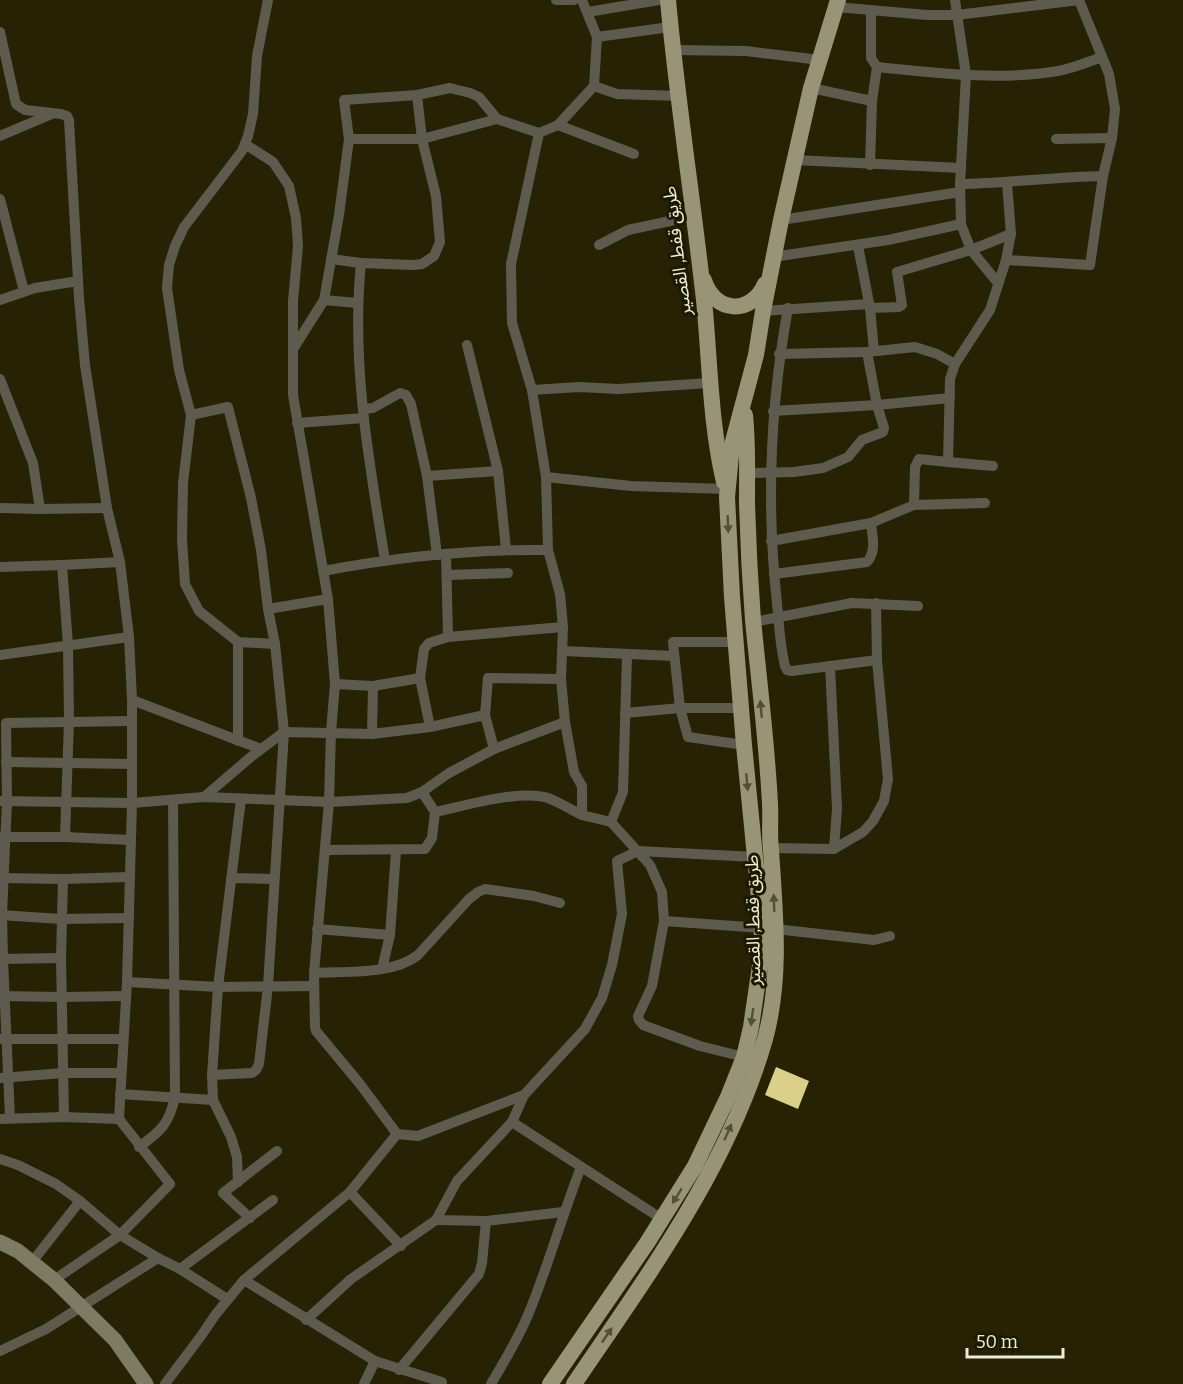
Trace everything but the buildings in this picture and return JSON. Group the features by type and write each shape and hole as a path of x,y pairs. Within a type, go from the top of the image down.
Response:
{"main road":[{"name":"طريق قفط, القصير","path":"574,1384 664,1250 723,1145 757,1062 765,1038 775,991 769,928 755,857 744,745 726,493 717,451 709,382 704,300 668,0"},
{"name":"طريق قفط, القصير","path":"726,493 732,445 756,356 781,220 811,88 837,3"},
{"path":"699,265 707,290 717,301 729,306 744,306 756,298 763,288 772,263"},
{"name":"طريق قفط, القصير","path":"550,1384 627,1273 695,1166 728,1098 744,1057 751,1027 761,959 769,928 770,804 754,622 747,473 748,439 744,405"},
{"path":"627,1273 642,1283"}],"street":[{"path":"268,0 257,57 253,114 245,144 184,227 169,265 167,288 179,370 191,415 183,483 182,538 185,584 199,611 238,642 275,644"},
{"path":"556,0 574,0"},
{"path":"294,346 324,300 349,139 344,100 417,95 450,88 479,97 497,119 539,133 558,126 594,86 597,37 582,0"},
{"path":"588,12 658,0"},
{"path":"955,0 966,75 960,188 961,224 971,250 998,283"},
{"path":"837,3 871,10 957,15 1079,0 1113,89 1115,109 1090,265 1006,260"},
{"path":"870,165 872,101 877,67 871,58 871,10"},
{"path":"597,37 670,27"},
{"path":"0,32 5,77 16,104 20,108 34,112 67,116 69,120 85,365 106,508 120,562 129,637 132,700 132,803 127,982 119,1119 170,1184 120,1235 54,1280"},
{"path":"674,50 746,51 820,60"},
{"path":"877,67 966,75 1041,73 1061,70 1102,57"},
{"path":"594,86 617,94 678,96"},
{"path":"811,88 872,101"},
{"path":"331,259 413,266 422,264 434,256 440,242 436,196 422,139 417,95"},
{"path":"0,136 56,113"},
{"path":"349,139 422,139 497,119"},
{"path":"558,126 634,154"},
{"path":"539,133 511,264 512,323 532,390 546,477 548,550 560,594 563,627 561,679 565,722 574,772 582,786 582,815"},
{"path":"1056,139 1112,138"},
{"path":"245,144 273,162 289,186 296,218 293,395 328,599 335,684 329,802 314,974 316,1031 360,1084 397,1134 418,1136 524,1095"},
{"path":"795,160 961,168"},
{"path":"781,220 960,188 1060,177 1103,176"},
{"path":"948,462 950,379 955,364 990,310 1006,260 1011,234 1007,183"},
{"path":"0,200 24,291"},
{"path":"599,244 628,230 693,216"},
{"path":"772,263 961,224"},
{"path":"763,311 788,308 899,307 902,305 897,272 971,250 1011,234"},
{"path":"0,241 11,238"},
{"path":"747,473 823,468 848,457 862,440 883,432 884,428 877,405 871,351 870,306 858,246"},
{"path":"361,263 357,303 363,413 384,560"},
{"path":"0,300 24,291 78,281"},
{"path":"324,300 357,303"},
{"path":"788,308 779,354 772,411 771,472 771,541 783,661 787,670 877,660"},
{"path":"467,345 498,471 506,549"},
{"path":"779,354 915,347 937,354 955,364"},
{"path":"0,379 33,463 40,509"},
{"path":"532,390 579,387 618,389 709,382"},
{"path":"297,423 363,413 400,393 406,395 416,421 441,555 448,575 448,637"},
{"path":"772,411 950,398"},
{"path":"191,415 228,407 251,498 261,550 275,644 284,732 268,986 259,1064 252,1073 212,1075"},
{"path":"914,505 915,467 918,459 993,466"},
{"path":"427,476 498,471"},
{"path":"546,477 726,493"},
{"path":"771,541 871,523 914,505 985,503"},
{"path":"0,508 106,508"},
{"path":"774,574 867,562 873,549 871,523"},
{"path":"323,571 384,560 506,549 548,550"},
{"path":"0,567 120,562"},
{"path":"62,565 68,645 69,721 65,837"},
{"path":"448,575 508,573"},
{"path":"268,609 328,599"},
{"path":"754,622 852,603 918,606"},
{"path":"770,848 834,849 862,832 873,821 884,801 888,779 877,660 876,603"},
{"path":"430,727 420,678 426,645 448,637 563,627"},
{"path":"0,655 129,637"},
{"path":"238,642 238,741"},
{"path":"736,642 673,642 680,708 688,737 744,745"},
{"path":"563,651 674,656"},
{"path":"611,822 623,792 627,655"},
{"path":"830,666 837,808 834,849"},
{"path":"335,684 373,686 420,678"},
{"path":"494,749 485,716 488,678 561,679"},
{"path":"372,734 373,686"},
{"path":"132,700 261,749"},
{"path":"625,713 680,708 742,708"},
{"path":"204,796 284,732 372,734 430,727 485,716"},
{"path":"119,1119 64,1117 5,1119 1,959 3,801 6,762 3,722 132,722"},
{"path":"3,801 132,803 204,796 329,802 408,798 494,749 565,722"},
{"path":"6,762 132,764"},
{"path":"325,850 425,849 432,838 435,812 422,792"},
{"path":"435,812 512,796 530,795 546,798 582,815 611,822 650,865 662,892 664,921 652,986 638,1016 639,1020 643,1025 700,1046 744,1057"},
{"path":"238,1182 237,1156 231,1137 213,1100 212,1075 218,987 241,799"},
{"path":"139,1147 158,1134 165,1126 171,1115 175,1097 173,800"},
{"path":"3,837 131,840"},
{"path":"382,969 390,934 396,851"},
{"path":"306,1320 351,1279 436,1220 457,1181 512,1122 524,1095 585,1029 594,1014 612,965 622,914 616,862 638,851 755,857"},
{"path":"2,879 129,877"},
{"path":"231,878 274,879"},
{"path":"63,879 61,958 64,1117"},
{"path":"314,974 400,966 418,955 469,899 485,889 534,896 561,903"},
{"path":"1,915 61,919 129,918"},
{"path":"664,921 769,928 874,940 890,936"},
{"path":"317,929 390,934"},
{"path":"1,959 61,958"},
{"path":"127,982 218,987 314,986"},
{"path":"2,996 63,998 126,996"},
{"path":"4,1039 123,1039"},
{"path":"5,1078 64,1073 121,1073"},
{"path":"120,1094 213,1100"},
{"path":"512,1122 662,1220"},
{"path":"165,1384 227,1299 244,1280 350,1192 397,1134"},
{"path":"250,1218 223,1193 278,1151"},
{"path":"0,1159 18,1165 56,1185 81,1201 120,1235 227,1299"},
{"path":"491,1384 527,1317 563,1212 582,1167"},
{"path":"350,1192 401,1246"},
{"path":"180,1269 273,1200"},
{"path":"32,1262 81,1201"},
{"path":"436,1220 486,1221 563,1212"},
{"path":"399,1370 478,1274 482,1263 486,1221"},
{"path":"0,1242 18,1251 54,1280 115,1340 146,1384"},
{"path":"0,1351 46,1329 158,1258"},
{"path":"244,1280 375,1361 442,1382"},
{"path":"364,1384 375,1361"}]}
